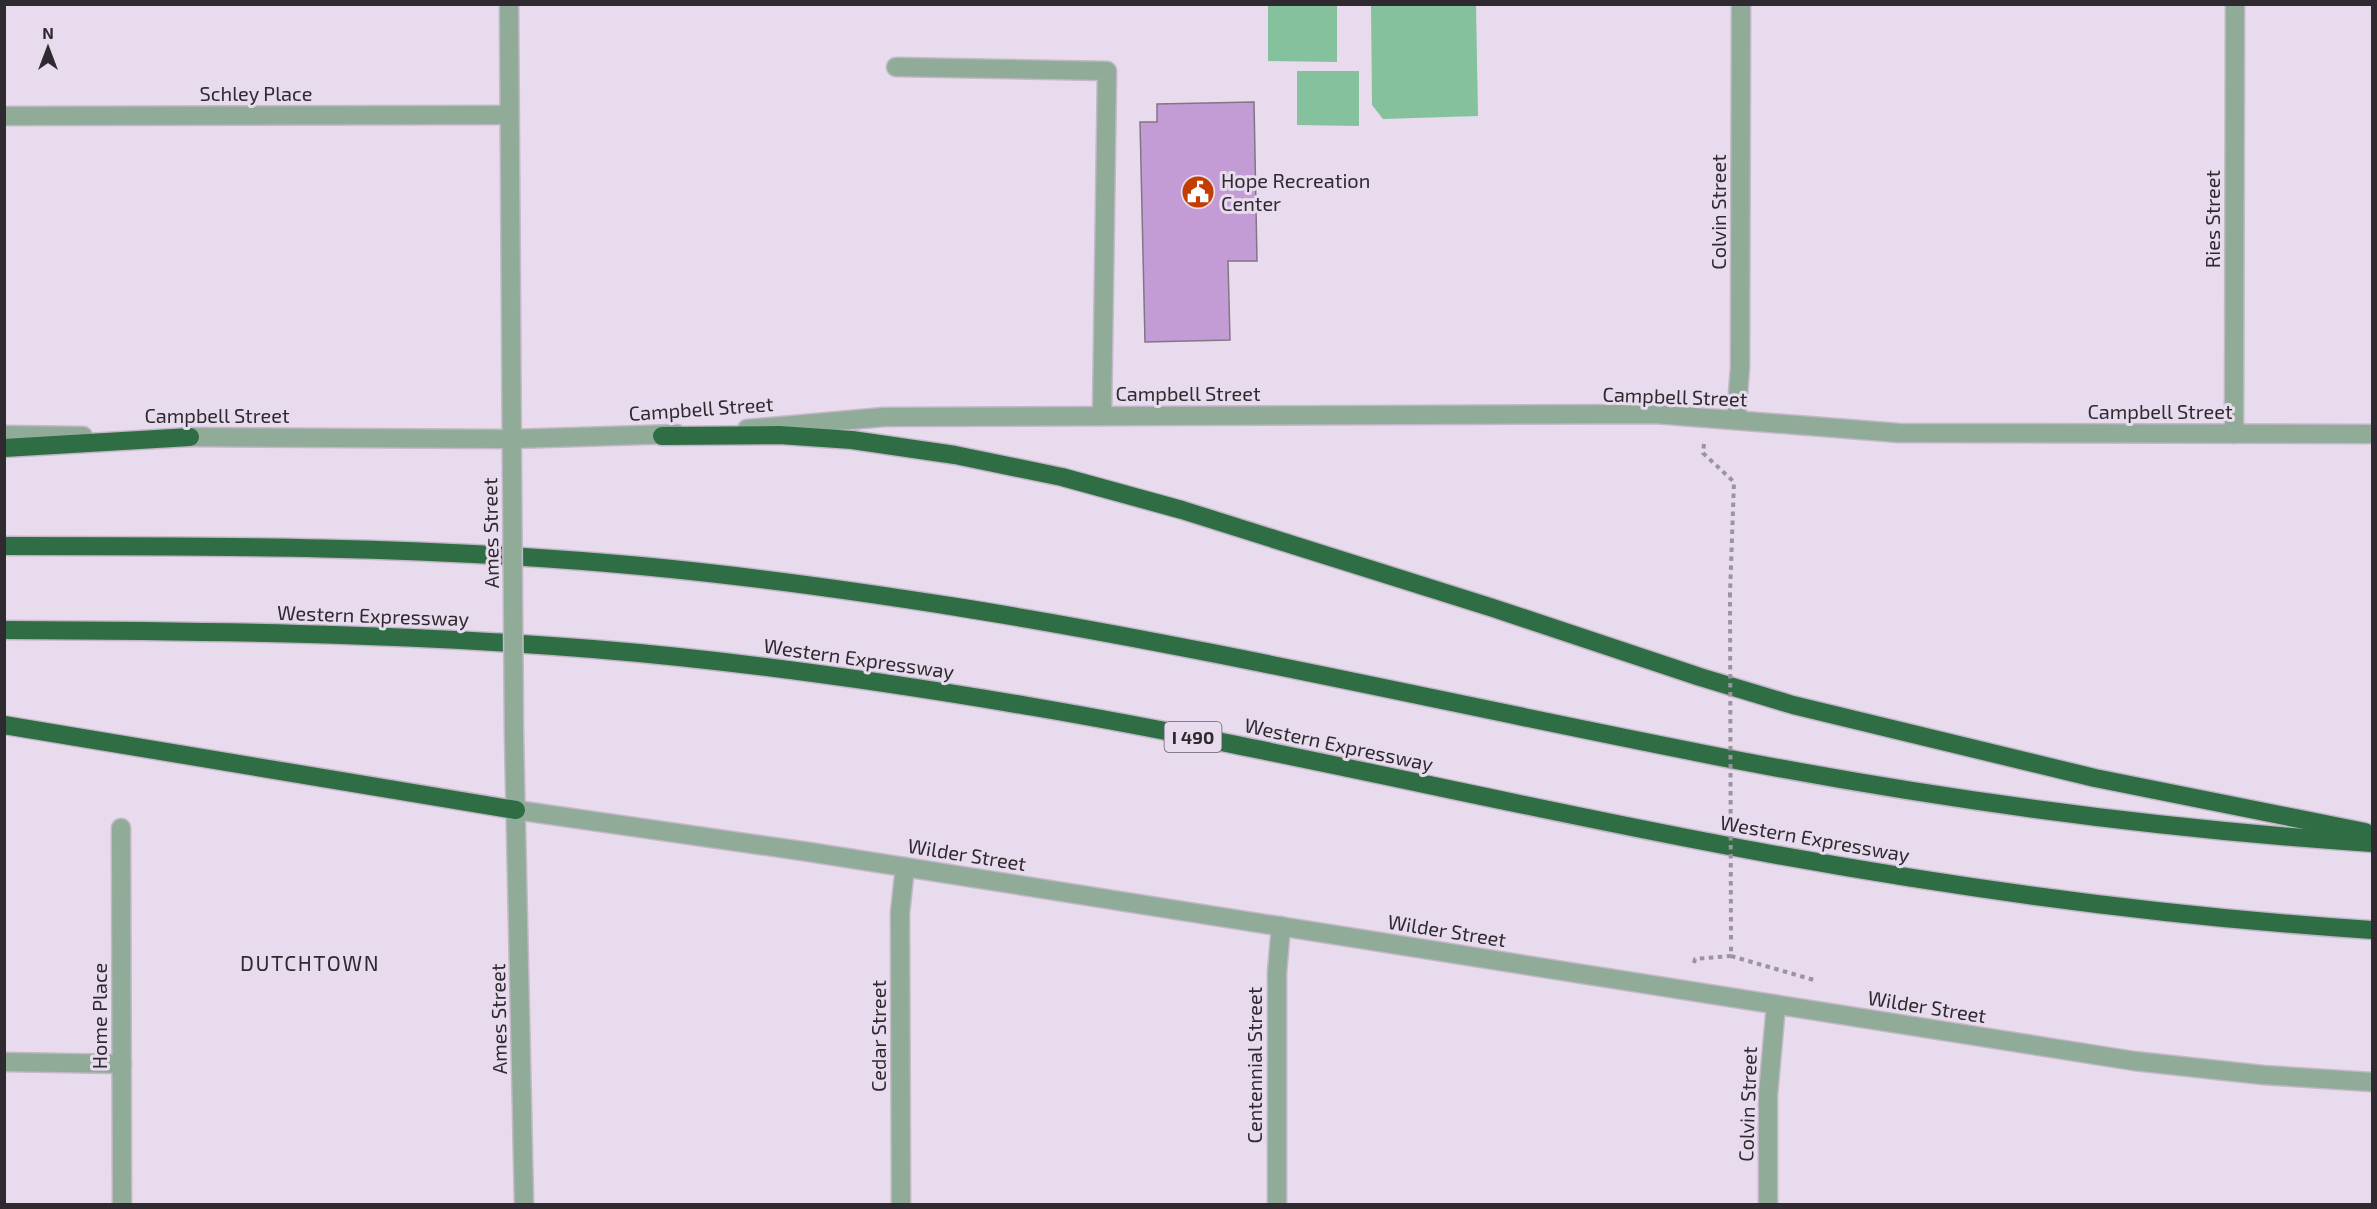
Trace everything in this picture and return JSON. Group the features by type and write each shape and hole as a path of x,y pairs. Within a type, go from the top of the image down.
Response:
{"highway":[{"path":"662,436 779,435 852,440 955,455 1073,480 1193,513 1793,705 2095,778 2373,834"},
{"path":"4,448 190,437"},
{"path":"4,546 266,548 441,554 640,566 767,581 898,598 1093,630 1869,784 2131,821 2373,843"},
{"name":"Western Expressway","path":"4,630 257,633 458,640 601,649 764,666 976,697 1126,724 1601,821 1882,874 2079,902 2373,930"},
{"path":"4,725 516,810"}],"street":[{"name":"Ames Street","path":"508,4 514,735 524,1204"},
{"name":"Colvin Street","path":"1736,419 1740,368 1741,4"},
{"name":"Ries Street","path":"2234,434 2235,4"},
{"path":"896,67 1107,71 1102,416"},
{"name":"Schley Place","path":"4,116 508,115"},
{"name":"Campbell Street","path":"4,435 512,439 662,436 884,417 1654,414 1899,433 2373,434"},
{"name":"Wilder Street","path":"516,810 905,867 2134,1061 2263,1075 2373,1082"},
{"name":"Home Place","path":"121,828 122,1204"},
{"name":"Cedar Street","path":"902,1204 900,913 905,867"},
{"name":"Centennial Street","path":"1277,1204 1276,973 1281,926"},
{"name":"Colvin Street","path":"1768,1204 1768,1095 1776,1005"},
{"path":"4,1062 122,1064"}],"path":[{"path":"1706,417 1703,453 1734,482 1730,593 1731,944"}],"green space":[{"path":"1268,5 1337,5 1337,62 1268,61"},
{"path":"1371,5 1476,5 1478,116 1383,119 1372,105"},
{"path":"1297,71 1359,71 1359,126 1297,125"}],"building":[{"name":"Hope Recreation Center","path":"1254,102 1257,261 1228,261 1230,340 1145,342 1140,122 1157,122 1157,104"}],"place":[{"name":"Hope Recreation Center","path":"1198,192"}],"district":[{"name":"DUTCHTOWN","path":"310,962"}]}
